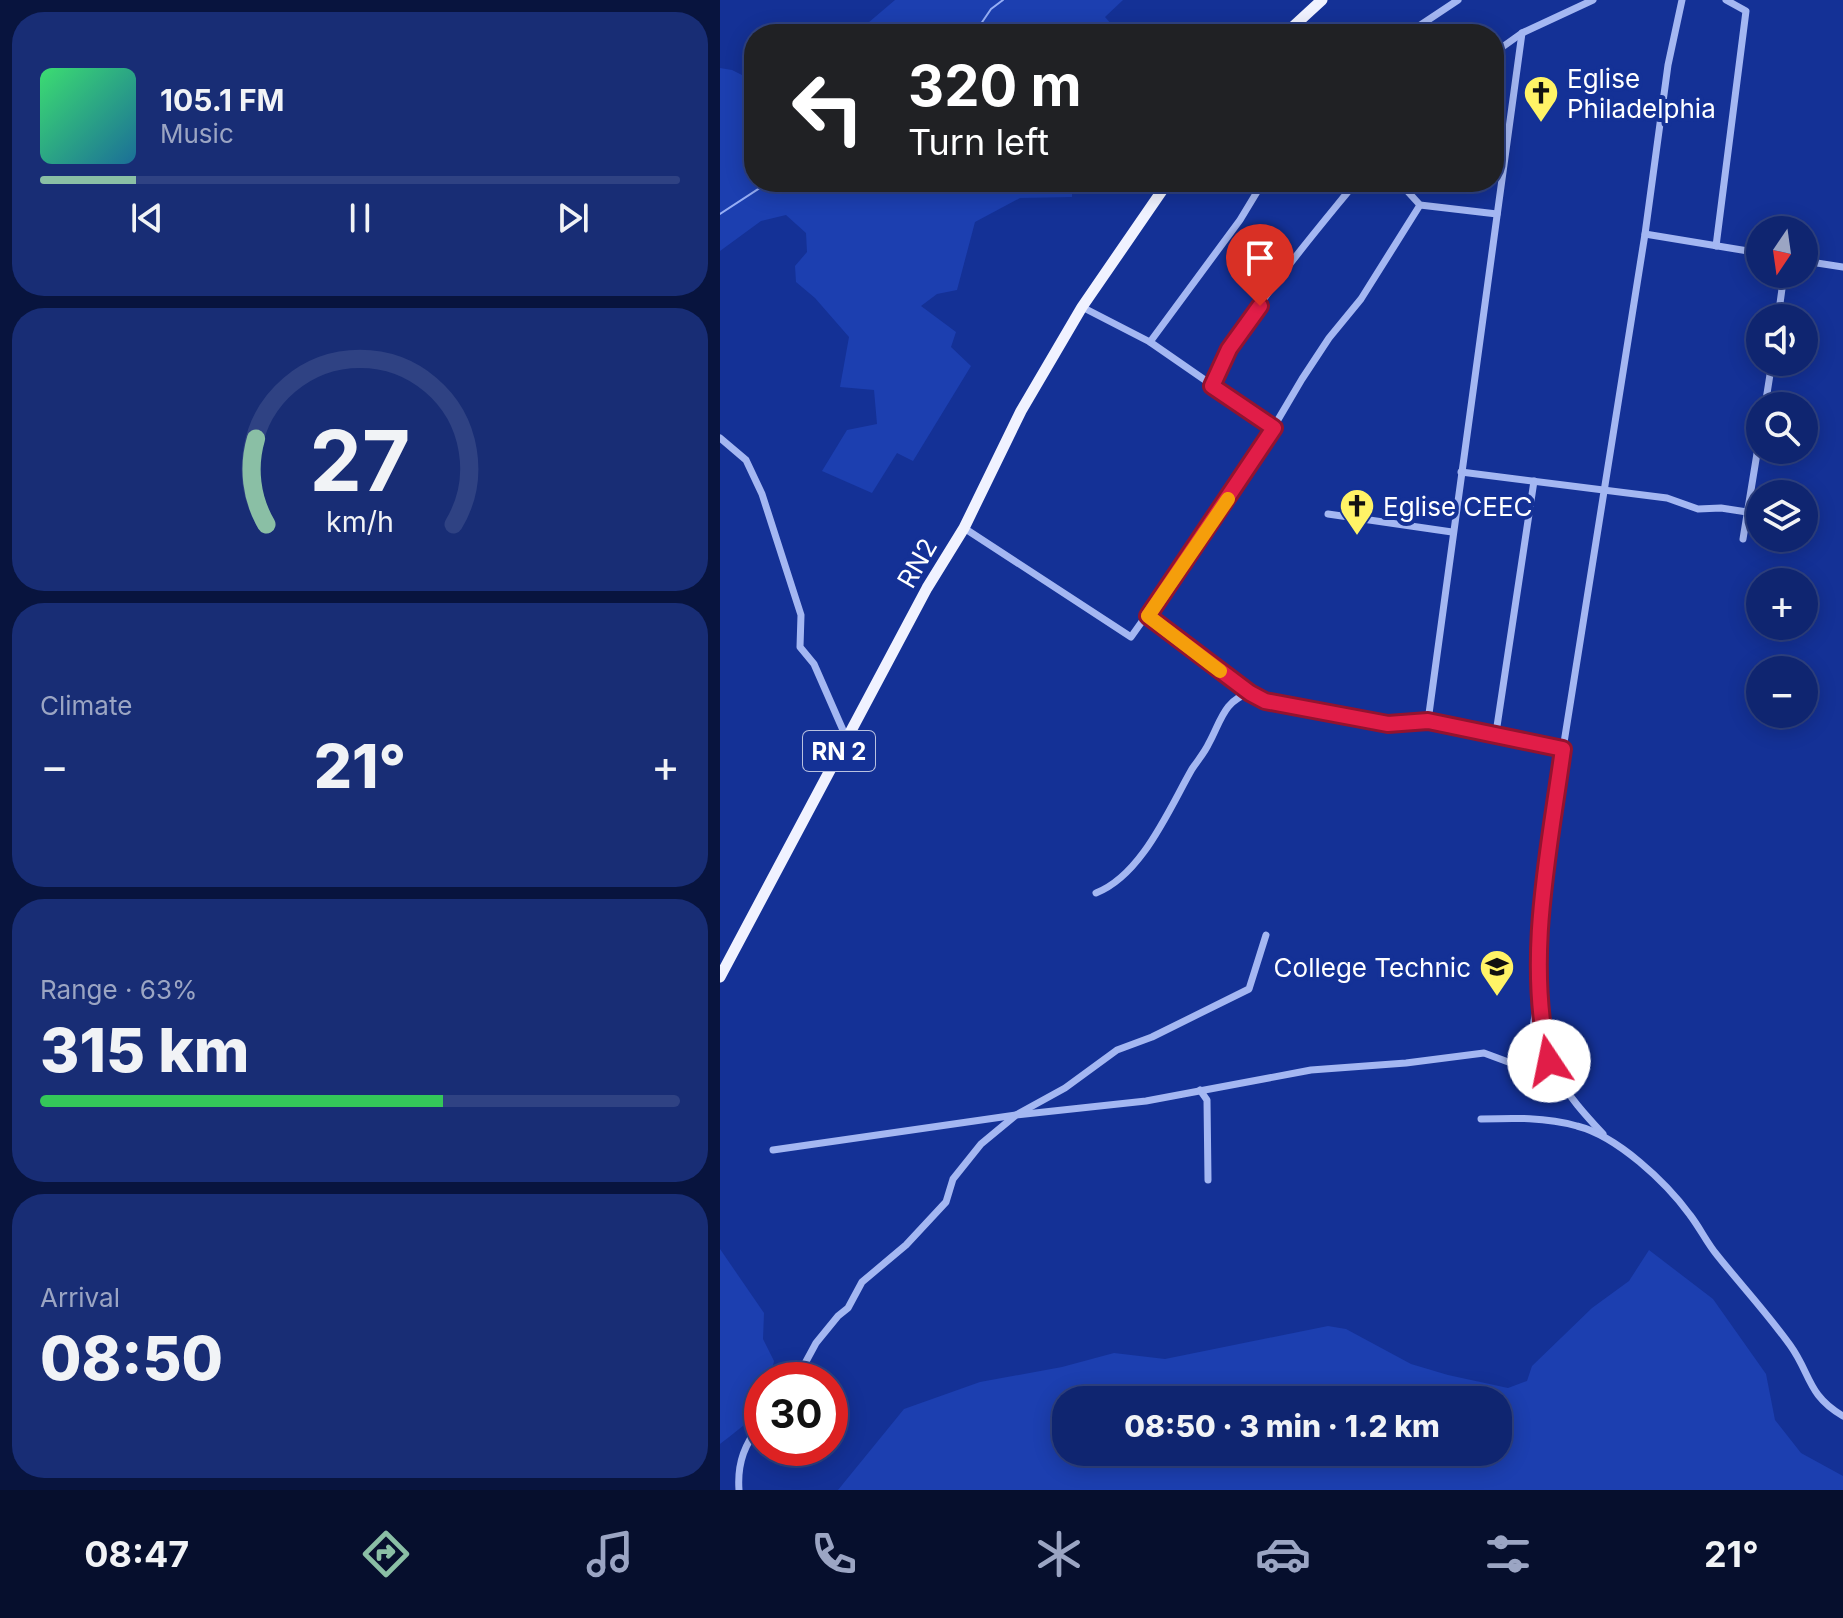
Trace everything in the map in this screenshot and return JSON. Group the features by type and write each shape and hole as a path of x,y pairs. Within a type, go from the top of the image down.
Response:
{"main road":[{"path":"1296,24 1322,0"},
{"name":"RN2","path":"720,977 930,581 964,528 1021,411 1082,307 1161,192"}],"street":[{"path":"1422,24 1458,0"},
{"path":"1504,46 1522,33 1593,0"},
{"path":"1682,0 1668,65 1645,234 1563,749 1537,957 1538,1000 1549,1061 1568,1093 1606,1137 1648,1171 1689,1213 1715,1254 1757,1300 1793,1349 1813,1390 1832,1410 1843,1416"},
{"path":"1716,246 1746,11 1726,0"},
{"path":"1504,163 1522,33"},
{"path":"1150,342 1240,220 1257,192"},
{"path":"1212,386 1229,349 1348,192"},
{"path":"1408,192 1420,205 1497,214"},
{"path":"1428,721 1500,192"},
{"path":"964,528 1131,637 1274,428 1329,338 1361,299 1420,205"},
{"path":"1645,234 1746,251"},
{"path":"1818,263 1843,267"},
{"path":"1082,307 1150,342 1274,428"},
{"path":"720,438 746,460 762,494 801,615 800,647 814,664 846,737"},
{"path":"1461,472 1667,498 1698,509 1746,512"},
{"path":"1496,733 1534,481"},
{"path":"1328,514 1452,532"},
{"path":"1743,539 1746,519"},
{"path":"1148,616 1265,701 1388,724 1428,721 1563,749"},
{"path":"1096,893 1120,878 1158,831 1209,745 1221,715 1235,697 1250,693"},
{"path":"806,1362 816,1343 848,1308 862,1282 906,1245 946,1202 953,1179 981,1144 1016,1115 1065,1088 1117,1050 1152,1037 1249,989 1266,935"},
{"path":"1511,1063 1520,1059 1530,1042 1538,1000"},
{"path":"773,1150 1016,1115 1141,1102 1311,1070 1484,1053 1511,1063 1568,1093"},
{"path":"1200,1090 1207,1100 1208,1180"},
{"path":"1481,1119 1540,1120 1578,1126 1606,1137"},
{"path":"739,1490 737,1467 744,1451"}],"shaded area":[{"path":"895,0 1123,0 1105,17 1111,24 867,24"},
{"path":"720,68 744,76 744,192 1072,192 1072,197 1020,198 975,222 957,290 937,294 921,306 956,332 951,347 971,366 913,461 897,453 872,493 822,471 847,430 877,424 874,390 840,387 849,337 815,298 796,282 795,266 807,252 806,233 786,215 761,221 720,251"},
{"path":"720,1249 764,1313 763,1339 774,1361 744,1362 744,1425 720,1444"},
{"path":"1649,1250 1713,1299 1766,1374 1775,1420 1801,1453 1843,1476 1843,1490 838,1490 904,1409 980,1382 1062,1367 1114,1353 1165,1359 1328,1326 1346,1329 1411,1364 1499,1386 1052,1386 1052,1466 1512,1466 1512,1387 1527,1381 1532,1366 1592,1308 1629,1281"}],"waterway":[{"path":"981,24 991,9 1003,0"},
{"path":"720,214 754,192"}],"slow traffic":[{"path":"1220,671 1148,616 1228,499"}],"place":[{"name":"Eglise Philadelphia","path":"1541,124"},
{"name":"Eglise CEEC","path":"1357,537"},
{"name":"College Technic","path":"1497,998"}],"route":[{"path":"1260,306 1229,349 1212,386 1274,428 1243,479 1148,616 1265,701 1388,724 1428,721 1563,749 1537,967 1542,1032 1549,1061"}]}
